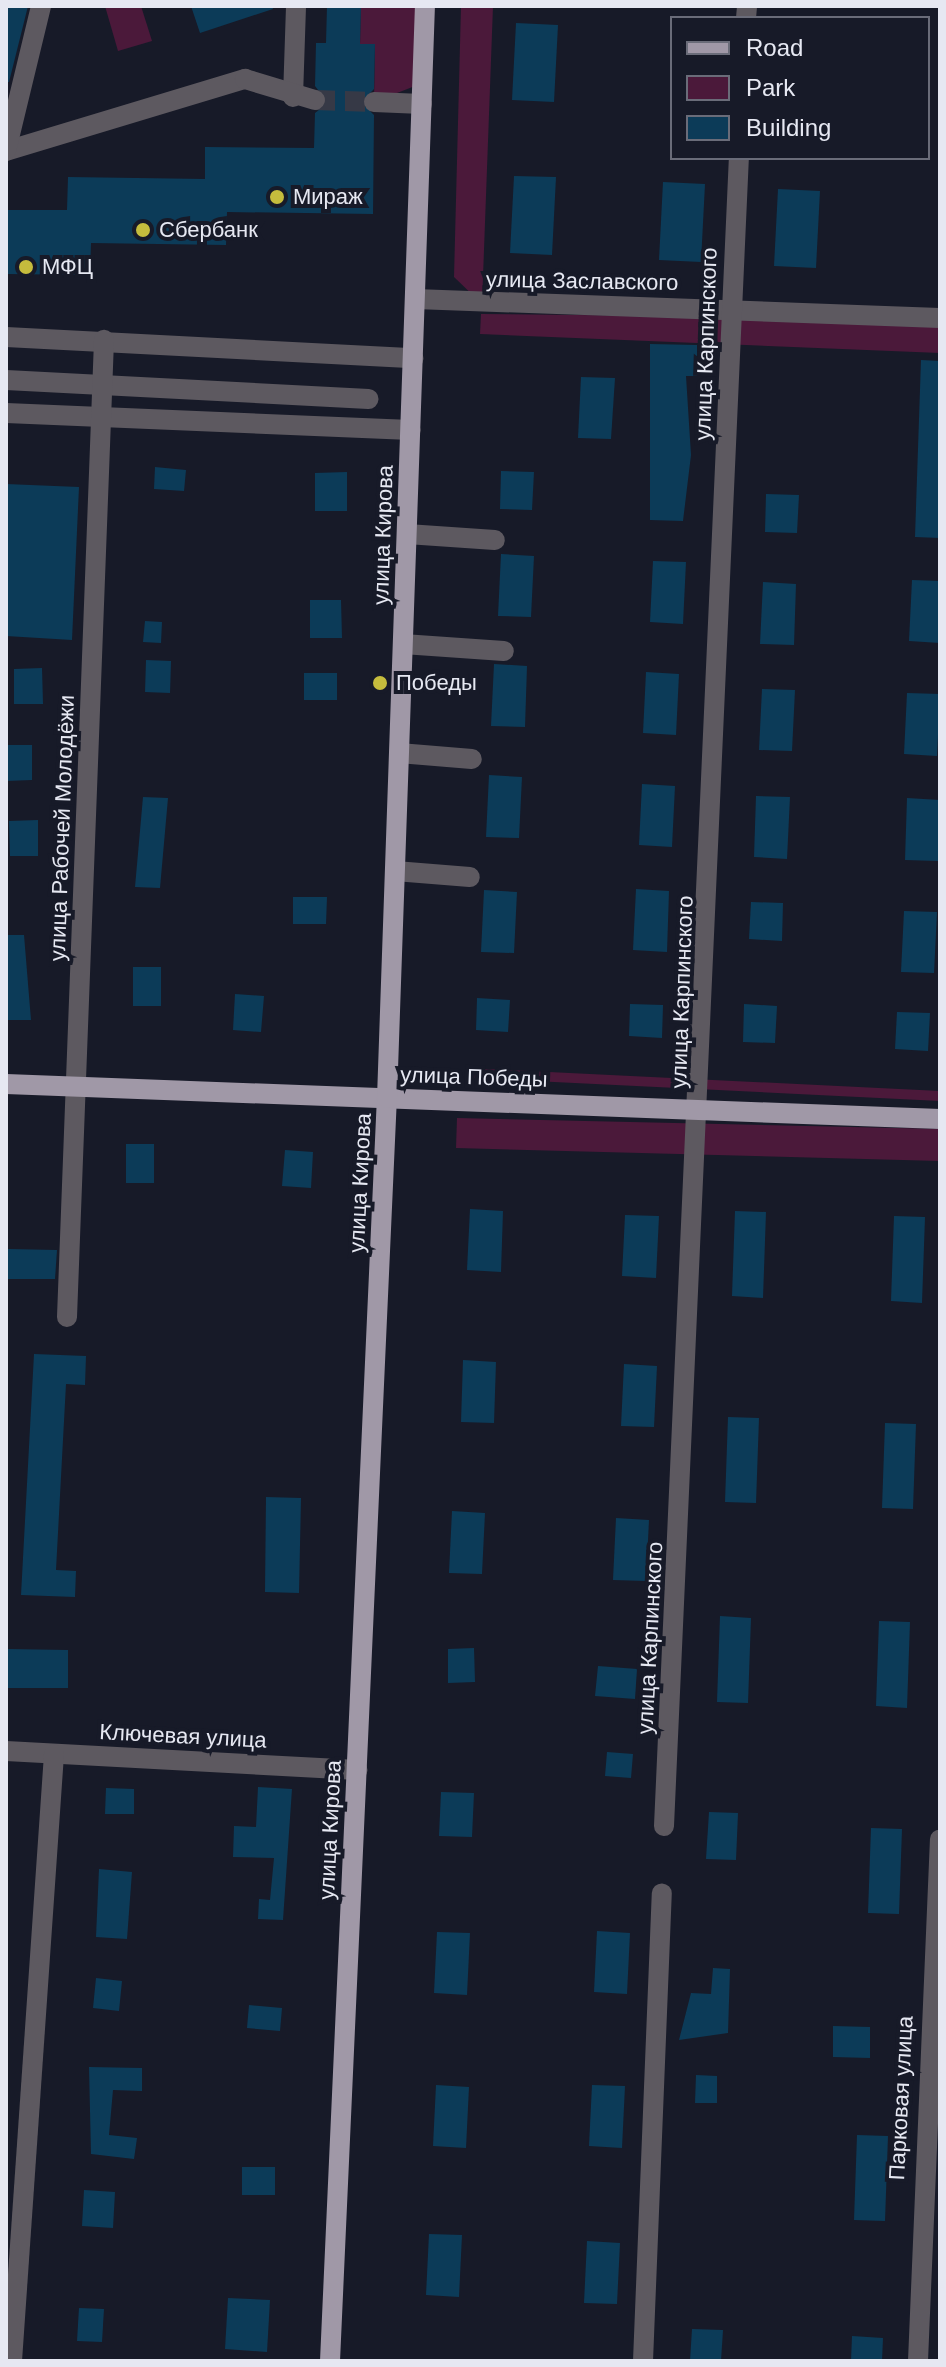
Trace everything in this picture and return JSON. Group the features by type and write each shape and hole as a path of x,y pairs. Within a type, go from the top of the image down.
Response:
{"main road":[{"name":"улица Кирова","path":"330,2361 387,1098 425,6"},
{"name":"улица Победы","path":"6,1084 940,1119"}],"street":[{"path":"6,151 41,6"},
{"path":"293,97 296,6"},
{"path":"6,151 245,79 293,97 315,100"},
{"path":"374,102 422,104"},
{"name":"улица Карпинского","path":"664,1826 701,1109 739,160"},
{"name":"улица Заславского","path":"415,299 940,318"},
{"path":"6,337 413,358"},
{"name":"улица Рабочей Молодёжи","path":"67,1317 104,340"},
{"path":"6,380 369,399"},
{"path":"6,413 101,414 411,430"},
{"path":"407,534 495,540"},
{"path":"403,644 504,651"},
{"path":"399,753 472,759"},
{"path":"395,871 470,877"},
{"name":"Ключевая улица","path":"6,1751 357,1770"},
{"path":"12,2361 54,1754"},
{"name":"Парковая улица","path":"918,2361 940,1839"},
{"path":"643,2361 662,1893"}],"green space":[{"path":"105,6 141,6 152,41 118,51"},
{"path":"361,6 417,6 415,86 374,102 375,44 360,44"},
{"path":"461,6 493,6 482,304 454,277"},
{"path":"481,314 940,319 940,353 480,334"},
{"path":"466,1068 940,1091 940,1101 471,1078"},
{"path":"457,1118 940,1129 940,1161 456,1148"}],"building":[{"path":"6,6 28,6 9,82 6,82"},
{"path":"191,6 272,6 273,9 200,33"},
{"path":"327,6 361,6 360,44 375,44 374,89 361,102 374,115 373,214 227,212 226,245 91,243 90,275 6,274 6,210 67,210 68,177 205,179 205,147 314,148 315,113 328,103 315,86 316,43 326,43"},
{"path":"516,23 558,25 554,102 512,100"},
{"path":"514,176 556,177 552,255 510,253"},
{"path":"663,182 705,184 701,262 659,260"},
{"path":"778,189 820,191 816,268 774,266"},
{"path":"650,344 697,345 697,376 686,376 691,455 683,521 650,520"},
{"path":"921,360 940,361 940,538 915,537"},
{"path":"581,377 615,378 611,439 578,438"},
{"path":"155,467 186,470 184,491 154,489"},
{"path":"501,471 534,472 532,510 500,509"},
{"path":"347,472 347,511 315,511 315,473"},
{"path":"6,484 79,487 72,640 6,636"},
{"path":"766,494 799,495 797,533 765,532"},
{"path":"501,554 534,556 531,617 498,616"},
{"path":"653,561 686,562 683,624 650,622"},
{"path":"912,580 940,581 940,643 909,641"},
{"path":"763,582 796,584 794,645 760,644"},
{"path":"310,600 341,600 342,638 310,638"},
{"path":"145,621 162,622 161,643 143,642"},
{"path":"146,660 171,661 170,693 145,692"},
{"path":"494,664 527,666 525,727 491,726"},
{"path":"42,668 43,704 14,704 14,669"},
{"path":"646,672 679,674 676,735 643,733"},
{"path":"304,673 337,673 337,700 304,700"},
{"path":"762,689 795,690 792,751 759,750"},
{"path":"907,693 940,694 937,756 904,754"},
{"path":"6,745 32,745 32,780 6,781"},
{"path":"489,775 522,777 519,838 486,837"},
{"path":"642,784 675,786 672,847 639,845"},
{"path":"756,796 790,797 787,859 754,857"},
{"path":"143,797 168,798 160,888 135,887"},
{"path":"907,798 940,800 938,861 905,860"},
{"path":"38,820 38,856 10,856 9,821"},
{"path":"636,889 669,891 667,952 633,950"},
{"path":"484,890 517,892 514,953 481,952"},
{"path":"293,897 327,897 326,924 293,924"},
{"path":"751,902 783,903 782,941 749,939"},
{"path":"904,911 937,912 934,973 901,972"},
{"path":"6,935 24,935 31,1020 6,1020"},
{"path":"133,967 161,967 161,1006 133,1006"},
{"path":"235,994 264,996 261,1032 233,1030"},
{"path":"477,998 510,1000 508,1032 476,1030"},
{"path":"630,1004 663,1005 662,1038 629,1036"},
{"path":"744,1004 777,1006 775,1043 743,1042"},
{"path":"897,1012 930,1013 928,1051 895,1049"},
{"path":"126,1144 154,1144 154,1183 126,1183"},
{"path":"285,1150 313,1152 311,1188 282,1186"},
{"path":"470,1209 503,1211 501,1272 467,1270"},
{"path":"735,1211 766,1212 763,1298 732,1296"},
{"path":"625,1215 659,1216 656,1278 622,1276"},
{"path":"894,1216 925,1217 922,1303 891,1301"},
{"path":"8,1249 57,1250 55,1279 8,1279"},
{"path":"34,1354 86,1356 85,1385 66,1384 56,1570 76,1571 75,1597 21,1595"},
{"path":"463,1360 496,1362 494,1423 461,1422"},
{"path":"624,1364 657,1366 654,1427 621,1426"},
{"path":"728,1417 759,1418 756,1503 725,1502"},
{"path":"885,1423 916,1424 913,1509 882,1508"},
{"path":"266,1497 301,1498 299,1593 265,1592"},
{"path":"452,1511 485,1513 482,1574 449,1573"},
{"path":"616,1518 649,1520 646,1581 613,1580"},
{"path":"720,1616 751,1618 748,1703 717,1702"},
{"path":"879,1621 910,1622 907,1708 876,1706"},
{"path":"474,1648 475,1682 448,1683 448,1649"},
{"path":"6,1649 68,1650 68,1688 6,1688"},
{"path":"598,1666 637,1669 635,1699 595,1696"},
{"path":"607,1752 633,1754 631,1778 605,1776"},
{"path":"258,1787 292,1789 283,1920 258,1919 259,1899 270,1900 274,1858 233,1857 234,1826 256,1827"},
{"path":"106,1788 134,1789 134,1814 105,1814"},
{"path":"441,1792 474,1793 472,1837 439,1836"},
{"path":"709,1812 738,1813 736,1860 706,1859"},
{"path":"871,1828 902,1829 899,1914 868,1913"},
{"path":"99,1869 132,1872 127,1939 96,1937"},
{"path":"597,1931 630,1933 627,1994 594,1992"},
{"path":"437,1932 470,1933 467,1995 434,1993"},
{"path":"713,1968 730,1969 728,2033 679,2040 691,1993 711,1994"},
{"path":"96,1978 122,1981 119,2011 93,2008"},
{"path":"249,2005 282,2008 280,2031 247,2028"},
{"path":"833,2026 870,2027 870,2058 833,2057"},
{"path":"89,2067 142,2068 142,2091 113,2090 109,2135 137,2138 134,2159 91,2154"},
{"path":"696,2075 717,2076 717,2103 695,2103"},
{"path":"436,2085 469,2087 466,2148 433,2146"},
{"path":"592,2085 625,2086 622,2148 589,2146"},
{"path":"857,2135 888,2136 885,2221 854,2220"},
{"path":"242,2167 275,2167 275,2195 242,2195"},
{"path":"84,2190 115,2192 113,2228 82,2226"},
{"path":"429,2234 462,2235 459,2297 426,2295"},
{"path":"587,2241 620,2243 617,2304 584,2303"},
{"path":"228,2298 270,2300 267,2352 225,2349"},
{"path":"79,2308 104,2309 102,2342 77,2341"},
{"path":"692,2329 723,2330 721,2361 690,2361"},
{"path":"852,2336 883,2338 882,2361 851,2361"}],"tunnel":[{"path":"315,100 374,102"}],"place":[{"name":"Мираж","path":"277,197"},
{"name":"Сбербанк","path":"143,230"},
{"name":"МФЦ","path":"26,267"},
{"name":"Победы","path":"380,683"}]}
